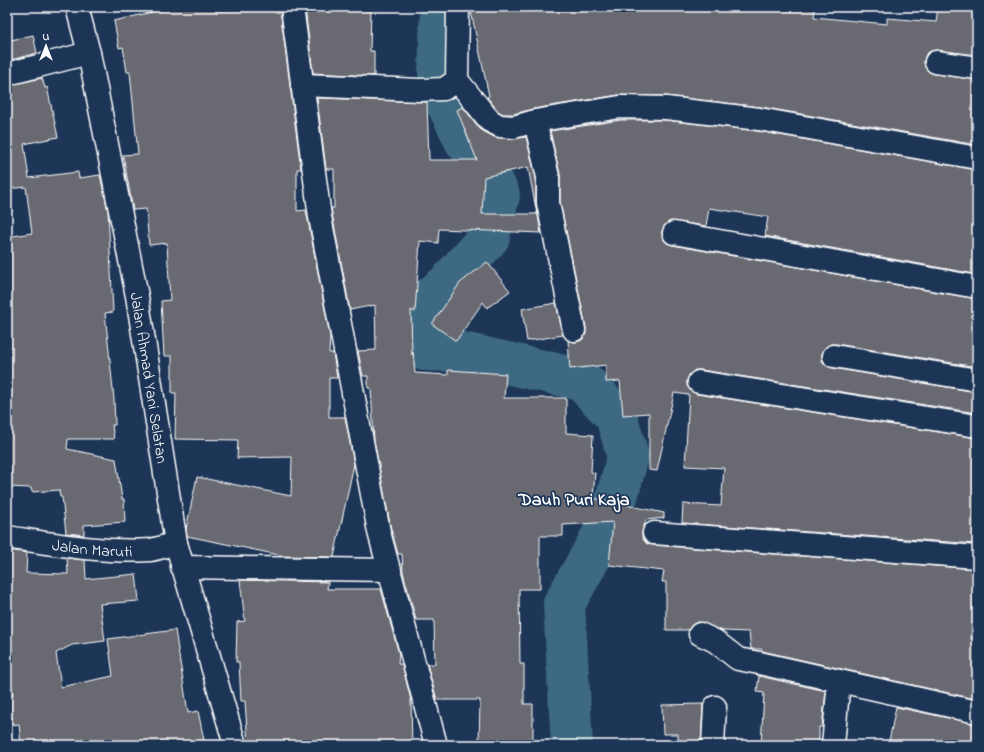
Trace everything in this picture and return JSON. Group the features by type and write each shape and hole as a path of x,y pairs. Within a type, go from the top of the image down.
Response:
{"street":[{"name":"Jalan Ahmad Yani Selatan","path":"77,7 89,53 137,296 176,543 220,689 235,745"},
{"path":"292,7 322,225 378,532 390,570 436,745"},
{"path":"458,7 457,80 490,121 500,126 514,127 535,121 620,107 666,108 759,119 977,158"},
{"path":"7,74 89,53"},
{"path":"936,62 977,68"},
{"path":"302,85 420,90 444,89 457,80"},
{"path":"535,121 548,177 548,203 574,330"},
{"path":"674,233 977,286"},
{"path":"834,356 977,380"},
{"path":"699,382 977,426"},
{"path":"654,533 977,557"},
{"name":"Jalan Maruti","path":"7,537 78,547 131,550 151,550 176,543"},
{"path":"182,567 390,570"},
{"path":"700,634 715,642 743,661 759,662 977,712"},
{"path":"833,745 839,681"},
{"path":"714,745 715,707"}],"building":[{"path":"160,7 254,7 254,10 280,9 301,169 297,169 297,211 306,210 330,336 329,353 333,353 337,378 329,378 329,417 345,417 354,464 334,557 284,556 187,536 186,529 197,477 291,496 292,457 237,458 238,440 175,439 176,393 172,393 172,356 164,356 161,301 170,300 167,243 149,245 146,209 133,210 123,155 138,154 130,72 127,72 123,47 119,48 114,21 161,10"},
{"path":"371,7 370,51 374,51 374,76 313,73 305,8"},
{"path":"470,7 815,7 814,17 887,24 887,18 936,22 938,7 977,7 977,55 937,50 926,54 924,61 925,67 929,72 934,74 977,80 977,145 761,107 666,96 618,95 533,109 513,114 503,114 498,111 487,97 489,96"},
{"path":"33,35 37,53 7,61 7,41"},
{"path":"42,78 45,88 47,87 58,137 24,144 29,178 78,172 79,178 100,175 108,211 113,312 105,313 114,399 115,425 112,425 114,439 68,439 67,449 116,459 122,499 124,499 125,522 84,525 84,535 66,533 62,497 60,497 59,490 32,492 31,488 7,487 7,237 32,233 26,187 7,189 7,86"},
{"path":"317,98 427,102 429,160 477,160 457,110 463,107 480,129 494,137 513,139 526,137 536,178 536,205 541,233 439,229 438,243 420,241 415,312 411,310 412,355 413,352 415,373 448,375 448,370 506,374 504,398 566,398 566,433 593,435 591,472 595,473 593,498 664,513 664,518 646,520 642,532 642,538 647,544 976,569 971,639 977,639 977,680 975,699 762,651 762,649 751,649 749,632 723,631 699,622 693,624 688,630 666,630 666,582 662,582 664,571 609,565 613,522 563,525 563,536 540,536 540,589 519,589 520,664 524,664 524,704 533,704 533,745 479,745 480,700 437,700 427,664 435,664 434,620 416,620 403,572 402,554 398,554 391,529 374,440 371,388 368,388 368,376 363,376 358,351 376,350 375,305 350,310 331,208 334,208 334,169 326,169","holes":["528,167 537,214 482,214 484,177"]},
{"path":"621,120 665,120 757,131 977,170 977,258 975,274 765,236 768,217 709,208 706,226 670,221 665,225 662,231 662,237 666,242 672,245 977,299 977,367 836,344 830,344 825,348 822,354 822,361 832,368 977,392 977,413 701,370 695,370 690,374 687,380 687,386 691,391 697,394 977,438 977,544 682,523 683,504 721,506 724,468 685,466 689,395 674,393 657,471 649,470 649,413 623,415 620,381 606,382 606,365 570,369 568,340 576,342 582,340 586,334 586,327 560,202 560,174 550,131"},
{"path":"487,262 510,291 487,308 483,302 456,341 432,324 460,283"},
{"path":"556,303 563,335 527,341 522,309"},
{"path":"7,550 27,553 26,573 68,574 67,558 85,560 86,579 136,574 139,601 100,604 105,641 72,645 56,653 61,687 113,676 108,639 175,630 188,713 198,711 205,745 21,745 19,724 13,725 8,697 13,696 7,649"},
{"path":"240,580 328,582 327,589 381,589 399,654 398,664 402,664 411,700 412,745 248,745 245,701 241,701 239,662 236,662 237,622 245,621"},
{"path":"759,676 826,691 822,727 819,727 819,745 761,745 764,693 757,692"},
{"path":"703,704 701,745 678,745 678,734 663,734 662,705"},
{"path":"896,707 977,724 972,745 910,745 889,741"}],"waterway":[{"path":"439,74 441,7"},
{"path":"444,97 466,142 486,167 499,195 489,237 448,284 433,296 418,324 425,350 454,351 582,380 616,416 628,456 607,527 564,604 572,745"}],"district":[{"name":"Dauh Puri Kaja","path":"574,499"}]}
